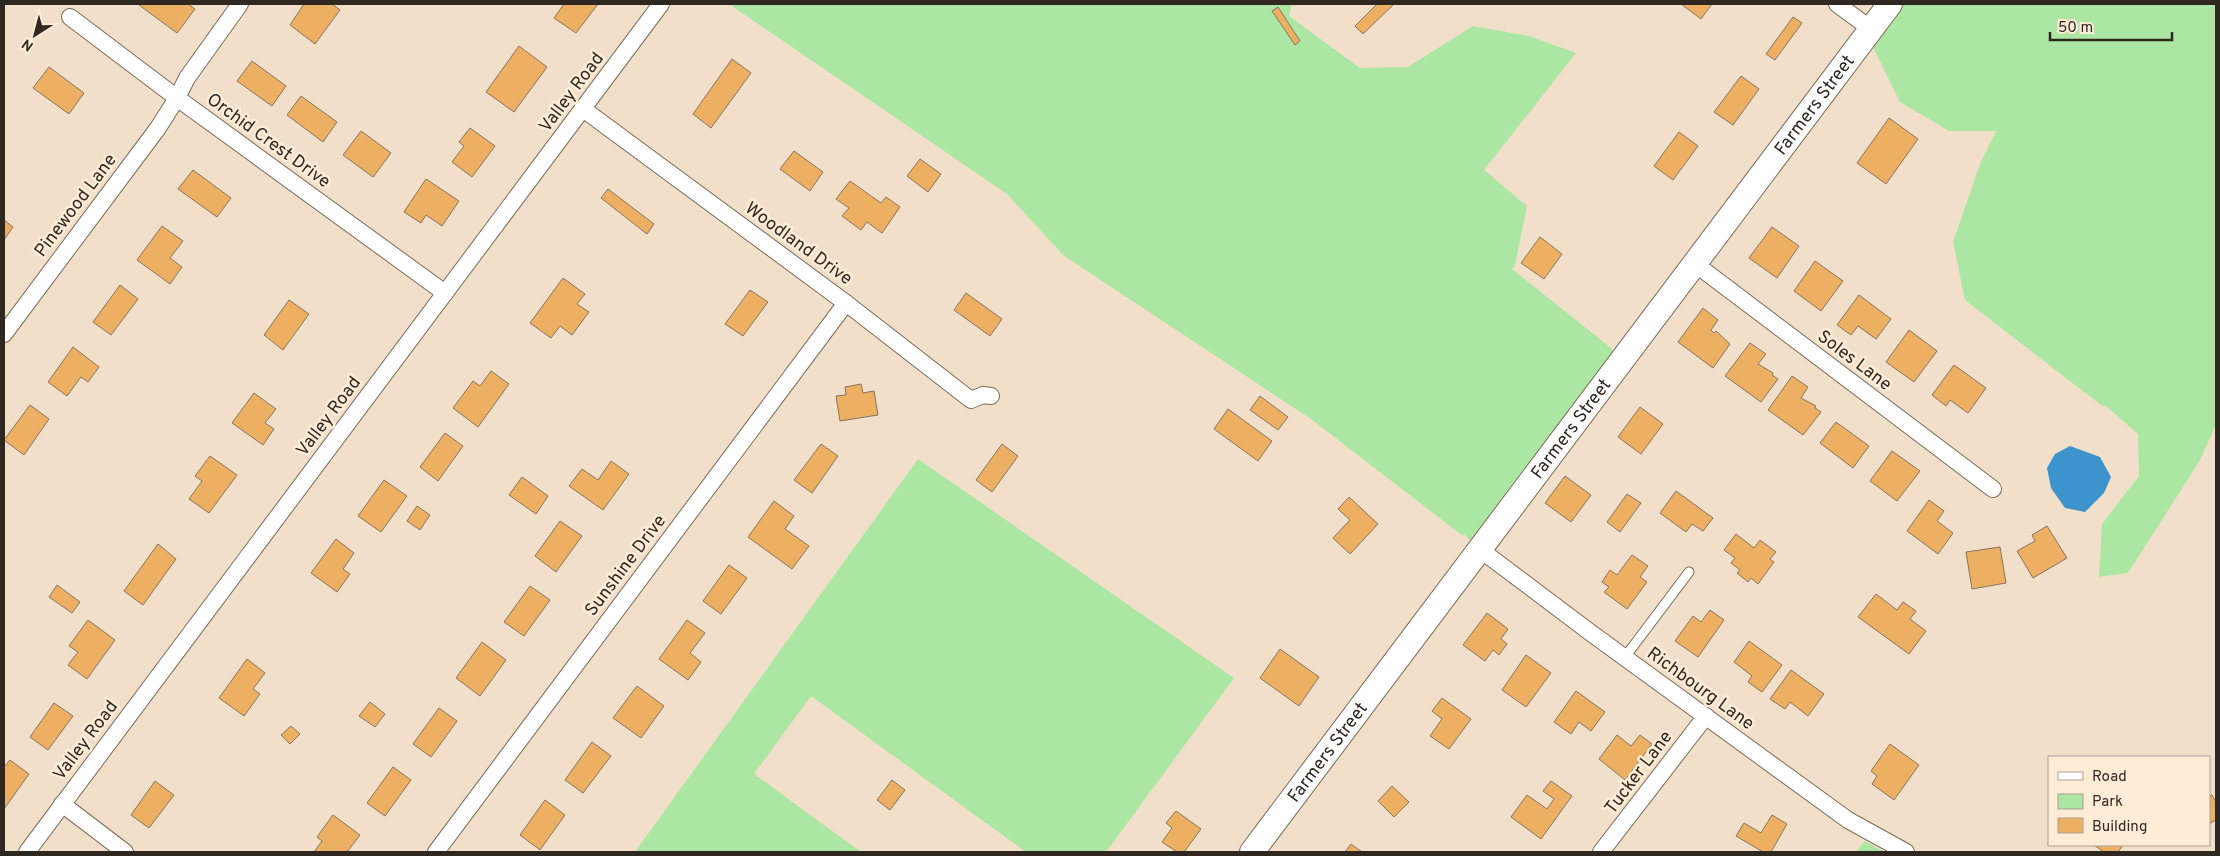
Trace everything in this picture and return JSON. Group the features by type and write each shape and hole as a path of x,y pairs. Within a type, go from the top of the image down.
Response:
{"street":[{"name":"Pinewood Lane","path":"4,334 158,128 187,78 240,4"},
{"name":"Valley Road","path":"26,852 662,4"},
{"path":"1837,4 1871,29"},
{"name":"Farmers Street","path":"1252,852 1478,548 1890,4"},
{"name":"Orchid Crest Drive","path":"70,18 445,294"},
{"name":"Woodland Drive","path":"583,109 846,303 947,380 964,396 971,400 983,395 991,396"},
{"name":"Soles Lane","path":"1694,263 1993,489"},
{"name":"Sunshine Drive","path":"436,852 846,303"},
{"name":"Richbourg Lane","path":"1478,548 1848,820 1906,852"},
{"name":"Tucker Lane","path":"1600,852 1706,716"},
{"path":"62,804 125,852"}],"lane":[{"path":"1625,657 1689,572"}],"green space":[{"path":"729,4 1292,4 1289,16 1360,68 1408,67 1473,26 1529,36 1576,53 1484,170 1527,206 1515,265 1512,269 1616,352 1472,543 1464,534 1463,536 1311,419 1063,255 1007,194"},
{"path":"1900,4 2216,4 2216,425 2199,462 2128,573 2099,577 2102,524 2139,476 2138,434 2106,406 2101,405 1965,300 1953,242 1980,164 1996,131 1949,131 1900,102 1871,43"},
{"path":"918,459 1234,678 1106,852 1026,852 811,696 754,774 861,852 635,852"},
{"path":"1865,841 1884,852 1856,852"}],"water":[{"path":"2070,446 2100,457 2111,477 2104,493 2085,512 2065,508 2051,488 2047,468 2055,454"}],"building":[{"path":"140,4 188,4 195,9 177,33"},
{"path":"304,4 332,4 340,10 315,44 290,25"},
{"path":"564,4 598,4 576,33 554,18"},
{"path":"1377,4 1394,4 1363,34 1355,26"},
{"path":"1681,4 1712,4 1701,19"},
{"path":"1278,7 1300,41 1295,45 1272,11"},
{"path":"1793,17 1802,23 1775,60 1766,54"},
{"path":"519,46 547,67 514,112 486,92"},
{"path":"732,59 751,73 711,128 693,114"},
{"path":"252,61 286,86 272,106 237,81"},
{"path":"49,67 84,93 69,114 33,88"},
{"path":"1741,76 1759,89 1733,125 1714,112"},
{"path":"301,96 337,122 323,142 287,115"},
{"path":"1889,118 1918,139 1886,184 1857,163"},
{"path":"470,128 495,146 472,177 452,162 464,146 459,142"},
{"path":"361,131 391,153 373,177 343,155"},
{"path":"1679,132 1698,146 1673,180 1654,166"},
{"path":"794,151 823,172 810,191 780,169"},
{"path":"920,159 941,174 928,192 907,176"},
{"path":"193,170 231,198 217,217 178,189"},
{"path":"426,179 459,201 442,226 426,215 421,223 404,212"},
{"path":"850,181 881,203 886,197 900,207 882,233 867,222 861,230 842,216 849,208 836,199"},
{"path":"608,189 654,224 647,234 601,198"},
{"path":"4,220 13,227 4,240"},
{"path":"162,226 183,241 170,258 182,267 170,284 137,260"},
{"path":"1772,227 1799,246 1777,278 1749,258"},
{"path":"1540,237 1562,254 1544,279 1521,263"},
{"path":"1815,261 1843,281 1821,311 1794,291"},
{"path":"563,278 585,294 577,304 589,312 572,335 560,326 551,338 530,323"},
{"path":"120,285 138,299 111,335 93,322"},
{"path":"750,290 768,302 743,336 725,324"},
{"path":"966,293 1002,319 990,336 954,310"},
{"path":"1859,295 1891,319 1876,339 1858,326 1851,335 1837,325"},
{"path":"289,300 309,314 283,350 264,335"},
{"path":"1703,308 1718,320 1711,330 1714,333 1716,331 1730,344 1713,368 1678,342"},
{"path":"1909,330 1937,351 1914,382 1886,362"},
{"path":"1750,343 1766,354 1758,364 1773,373 1772,375 1778,379 1761,402 1725,376"},
{"path":"73,347 99,367 88,382 81,377 67,396 48,382"},
{"path":"1954,365 1986,388 1968,413 1950,400 1946,406 1932,395"},
{"path":"491,371 509,384 478,427 453,408 473,381 480,386"},
{"path":"1792,376 1808,387 1801,398 1816,406 1815,408 1821,412 1803,435 1768,410"},
{"path":"861,384 863,393 874,391 878,415 840,421 836,396 846,395 845,387"},
{"path":"254,393 276,409 265,423 274,429 263,445 232,423"},
{"path":"1260,396 1288,417 1278,430 1250,410"},
{"path":"30,405 49,419 24,455 4,440"},
{"path":"1640,407 1663,424 1641,454 1618,437"},
{"path":"1228,409 1272,441 1258,461 1214,429"},
{"path":"1836,422 1869,446 1853,468 1820,443"},
{"path":"445,433 463,446 438,481 420,467"},
{"path":"821,444 838,456 812,493 794,480"},
{"path":"1002,444 1018,456 992,492 976,480"},
{"path":"1892,451 1920,471 1897,501 1870,481"},
{"path":"210,456 237,475 209,513 189,499 202,481 195,476"},
{"path":"611,461 629,474 603,510 569,486 582,469 598,480"},
{"path":"1565,476 1591,495 1571,522 1545,503"},
{"path":"522,477 548,496 536,514 509,495"},
{"path":"384,480 407,496 381,532 358,516"},
{"path":"1676,491 1713,518 1703,531 1692,524 1686,532 1660,513"},
{"path":"1627,494 1641,503 1620,532 1607,522"},
{"path":"1349,497 1378,524 1350,554 1333,538 1350,520 1338,509"},
{"path":"1929,500 1944,511 1937,521 1953,533 1938,554 1907,531"},
{"path":"774,501 794,516 785,529 809,546 792,569 748,537"},
{"path":"417,506 430,515 420,530 407,521"},
{"path":"560,521 582,536 556,572 535,556"},
{"path":"2047,526 2067,558 2033,578 2017,551 2035,541 2032,535"},
{"path":"1736,534 1754,548 1760,540 1776,552 1770,559 1774,562 1758,584 1751,578 1748,582 1737,573 1740,570 1731,563 1735,558 1724,550"},
{"path":"336,539 354,553 343,569 350,574 337,592 311,573"},
{"path":"158,544 176,559 143,605 124,591"},
{"path":"2000,547 2006,583 1972,589 1966,552"},
{"path":"1632,555 1648,566 1640,577 1647,582 1627,609 1604,592 1609,587 1602,582 1610,570 1617,575"},
{"path":"729,565 747,578 721,614 703,601"},
{"path":"57,585 80,602 72,613 49,597"},
{"path":"530,586 550,600 524,636 504,622"},
{"path":"1876,594 1897,610 1903,602 1916,611 1910,619 1926,631 1909,654 1858,617"},
{"path":"1710,610 1724,620 1698,657 1675,641 1693,616 1701,622"},
{"path":"1487,613 1508,629 1501,639 1507,644 1499,655 1493,650 1485,661 1463,645"},
{"path":"88,620 115,640 87,679 68,665 78,652 69,646"},
{"path":"687,620 705,633 690,653 701,662 688,680 659,659"},
{"path":"1749,641 1782,665 1762,692 1748,682 1752,676 1734,662"},
{"path":"482,642 506,660 480,696 456,678"},
{"path":"1280,649 1319,677 1299,706 1260,678"},
{"path":"1526,655 1551,673 1526,707 1502,690"},
{"path":"247,659 265,673 253,689 260,694 244,716 219,698"},
{"path":"1791,670 1824,694 1808,716 1790,702 1785,709 1770,699"},
{"path":"637,686 664,706 641,738 613,718"},
{"path":"1576,691 1605,712 1591,731 1579,722 1571,734 1554,722"},
{"path":"1442,698 1471,719 1449,749 1430,736 1442,719 1432,711"},
{"path":"370,702 385,714 375,727 359,716"},
{"path":"54,703 73,716 48,750 30,737"},
{"path":"439,708 457,721 431,757 413,744"},
{"path":"291,726 300,734 290,744 281,735"},
{"path":"1617,735 1631,746 1640,735 1652,744 1625,780 1599,759"},
{"path":"592,742 611,756 583,793 565,780"},
{"path":"1890,744 1919,765 1894,800 1872,784 1877,776 1871,771"},
{"path":"10,760 29,774 4,809 4,767"},
{"path":"393,767 411,780 385,816 367,803"},
{"path":"892,780 905,790 890,810 877,800"},
{"path":"155,781 174,795 149,828 131,815"},
{"path":"1551,781 1572,796 1541,839 1511,817 1527,795 1547,809 1554,799 1543,791"},
{"path":"1392,786 1409,802 1394,817 1378,801"},
{"path":"2212,795 2216,802 2216,820 2210,823 2210,796"},
{"path":"545,800 565,815 540,850 520,835"},
{"path":"1176,811 1201,829 1184,852 1177,852 1162,842 1172,828 1166,823"},
{"path":"333,815 360,835 347,852 314,852 322,841 317,837"},
{"path":"1772,815 1787,824 1771,852 1763,852 1736,836 1744,823 1761,833"},
{"path":"1351,844 1362,852 1345,852"},
{"path":"2095,846 2122,846 2118,852 2104,852"}]}
